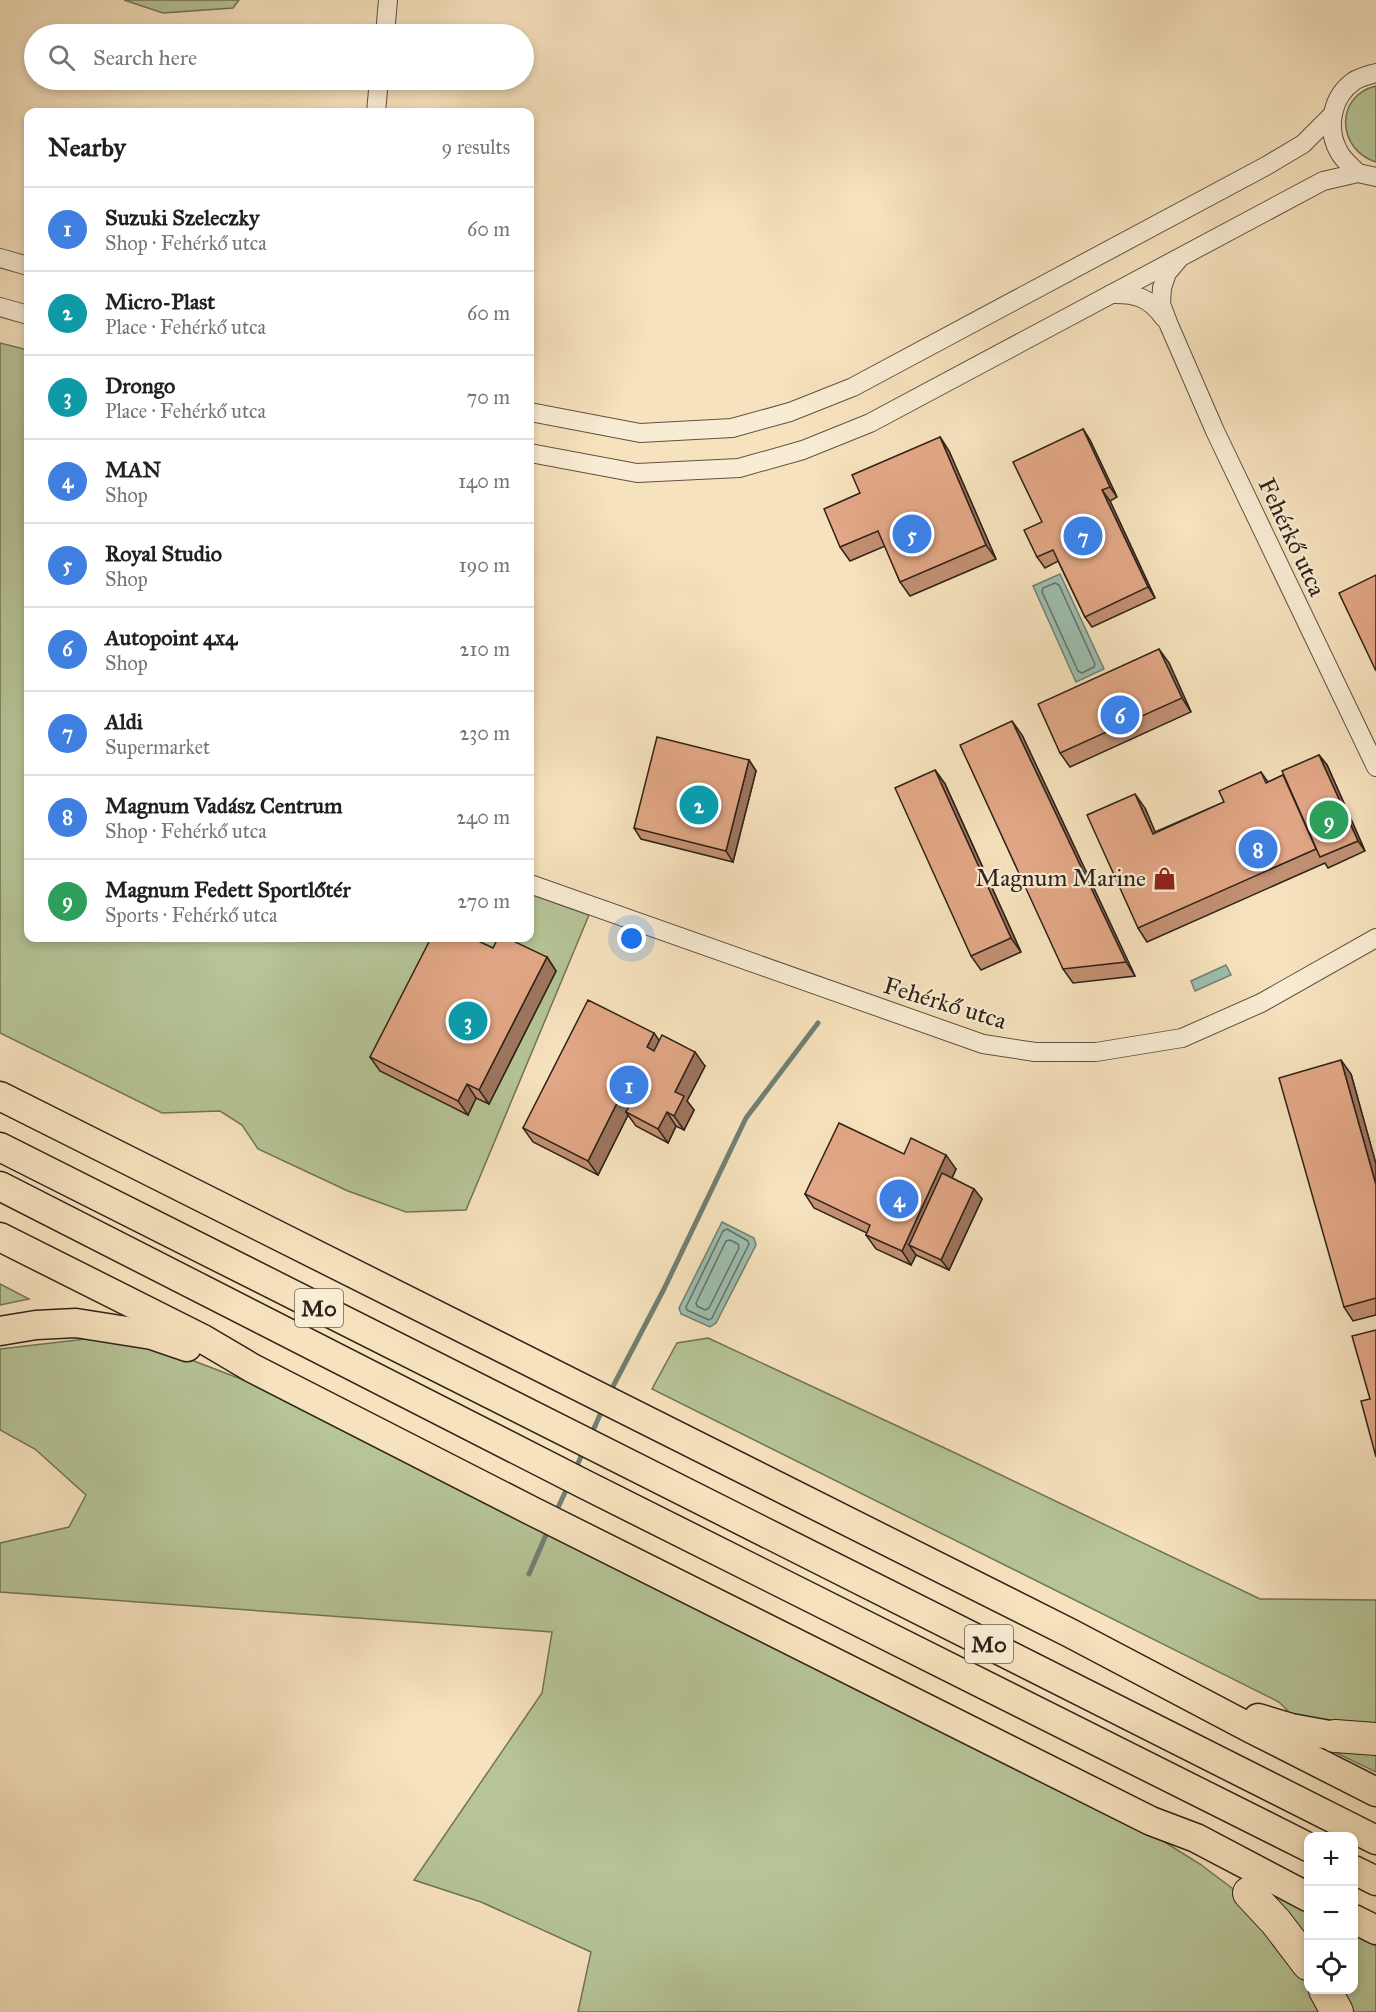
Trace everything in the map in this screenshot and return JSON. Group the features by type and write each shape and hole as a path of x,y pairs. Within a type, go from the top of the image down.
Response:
{"highway":[{"path":"0,1096 1142,1670 1376,1792"},
{"name":"M0","path":"0,1147 1376,1840"},
{"name":"M0","path":"0,1185 584,1484 1304,1845"},
{"path":"0,1237 203,1339 252,1368 563,1527 1151,1821 1196,1838 1304,1895"},
{"path":"0,1331 76,1323 152,1335 252,1368"},
{"path":"1142,1670 1252,1717 1291,1728 1335,1736 1376,1739"},
{"path":"1151,1821 1249,1893 1276,1922 1304,1959"},
{"path":"1358,1872 1376,1881"},
{"path":"1358,1921 1376,1930"},
{"path":"1328,1994 1337,2012"}],"street":[{"path":"386,24 388,0"},
{"path":"1370,177 1340,154 1332,134 1332,115 1339,98 1376,60"},
{"path":"1354,81 1376,73"},
{"path":"376,108 379,90"},
{"path":"534,413 640,433 732,428 790,412 853,387 1266,166 1303,144 1332,115"},
{"path":"534,454 637,473 739,468 803,450 870,423 1323,181 1370,177"},
{"path":"1169,325 1161,304 1162,288 1167,273 1181,257"},
{"path":"0,258 24,265"},
{"path":"1110,294 1129,294 1144,299 1156,307 1169,325"},
{"path":"0,307 24,314"},
{"name":"Fehérkő utca","path":"1169,325 1215,430 1376,767"},
{"name":"Fehérkő utca","path":"534,885 983,1044 1035,1052 1096,1053 1182,1038 1261,1003 1376,938"}],"green space":[{"path":"124,0 239,0 233,8 163,13"},
{"path":"1376,86 1376,162 1363,156 1354,146 1348,135 1346,123 1347,111 1353,100 1362,92"},
{"path":"0,343 24,349 24,942 534,942 534,895 589,915 466,1210 406,1212 348,1191 258,1149 242,1125 220,1111 162,1113 0,1033"},
{"path":"0,1284 29,1299 0,1305"},
{"path":"111,1336 150,1344 246,1381 1147,1831 1200,1864 1245,1898 1304,1968 1304,1994 1323,1994 1331,2012 578,2012 591,1952 481,1902 414,1880 542,1693 552,1632 0,1592 0,1543 69,1527 86,1495 35,1449 0,1430 0,1349"},
{"path":"708,1338 1260,1599 1376,1600 1376,1772 1324,1747 1279,1702 652,1389 677,1343"},
{"path":"1258,1887 1304,1910 1304,1939"},
{"path":"1358,1937 1376,1946 1376,2012 1349,2012 1341,1994 1358,1994"}],"water":[{"path":"1060,574 1104,669 1076,682 1033,586"},
{"path":"1226,965 1231,975 1195,991 1191,981"},
{"path":"722,1222 754,1238 756,1245 716,1323 710,1327 681,1314 679,1308"}],"building":[{"path":"1083,429 1110,487 1102,490 1148,587 1085,617 1053,550 1037,557 1024,530 1042,522 1013,462"},
{"path":"940,437 986,545 900,582 878,531 840,547 824,509 860,493 852,475"},
{"path":"1376,575 1376,671 1339,593"},
{"path":"1159,649 1182,698 1060,753 1038,704"},
{"path":"1012,721 1126,962 1063,969 960,745"},
{"path":"657,737 749,760 726,851 634,828"},
{"path":"1319,755 1358,841 1320,857 1282,771"},
{"path":"935,770 1011,938 971,956 895,788"},
{"path":"1261,772 1266,783 1283,775 1316,849 1138,928 1087,815 1135,794 1153,834 1224,802 1219,791"},
{"path":"429,942 480,942 493,948 496,942 515,942 547,957 479,1090 467,1084 458,1101 370,1057"},
{"path":"588,1000 654,1033 647,1047 654,1051 662,1035 695,1052 675,1092 684,1096 674,1116 667,1112 658,1129 626,1112 635,1095 624,1089 588,1161 523,1128"},
{"path":"1341,1060 1376,1185 1376,1298 1344,1307 1279,1078"},
{"path":"839,1123 904,1154 911,1138 946,1155 902,1251 866,1235 870,1225 805,1194"},
{"path":"942,1173 974,1189 941,1260 909,1245"},
{"path":"1376,1330 1376,1457 1361,1401 1370,1399 1352,1336"}],"waterway":[{"path":"609,1394 664,1289 746,1118 818,1023"},
{"path":"591,1435 603,1408"},
{"path":"575,1470 583,1452"},
{"path":"555,1514 569,1484"},
{"path":"529,1574 549,1528"}],"place":[{"name":"Royal Studio","path":"912,534"},
{"name":"Aldi","path":"1083,536"},
{"name":"Autopoint 4x4","path":"1120,715"},
{"name":"Micro-Plast","path":"699,805"},
{"name":"Magnum Fedett Sportlőtér","path":"1329,820"},
{"name":"Magnum Vadász Centrum","path":"1258,849"},
{"name":"Magnum Marine","path":"1164,878"},
{"name":"Drongo","path":"468,1021"},
{"name":"Suzuki Szeleczky","path":"629,1085"},
{"name":"MAN","path":"899,1199"}]}
